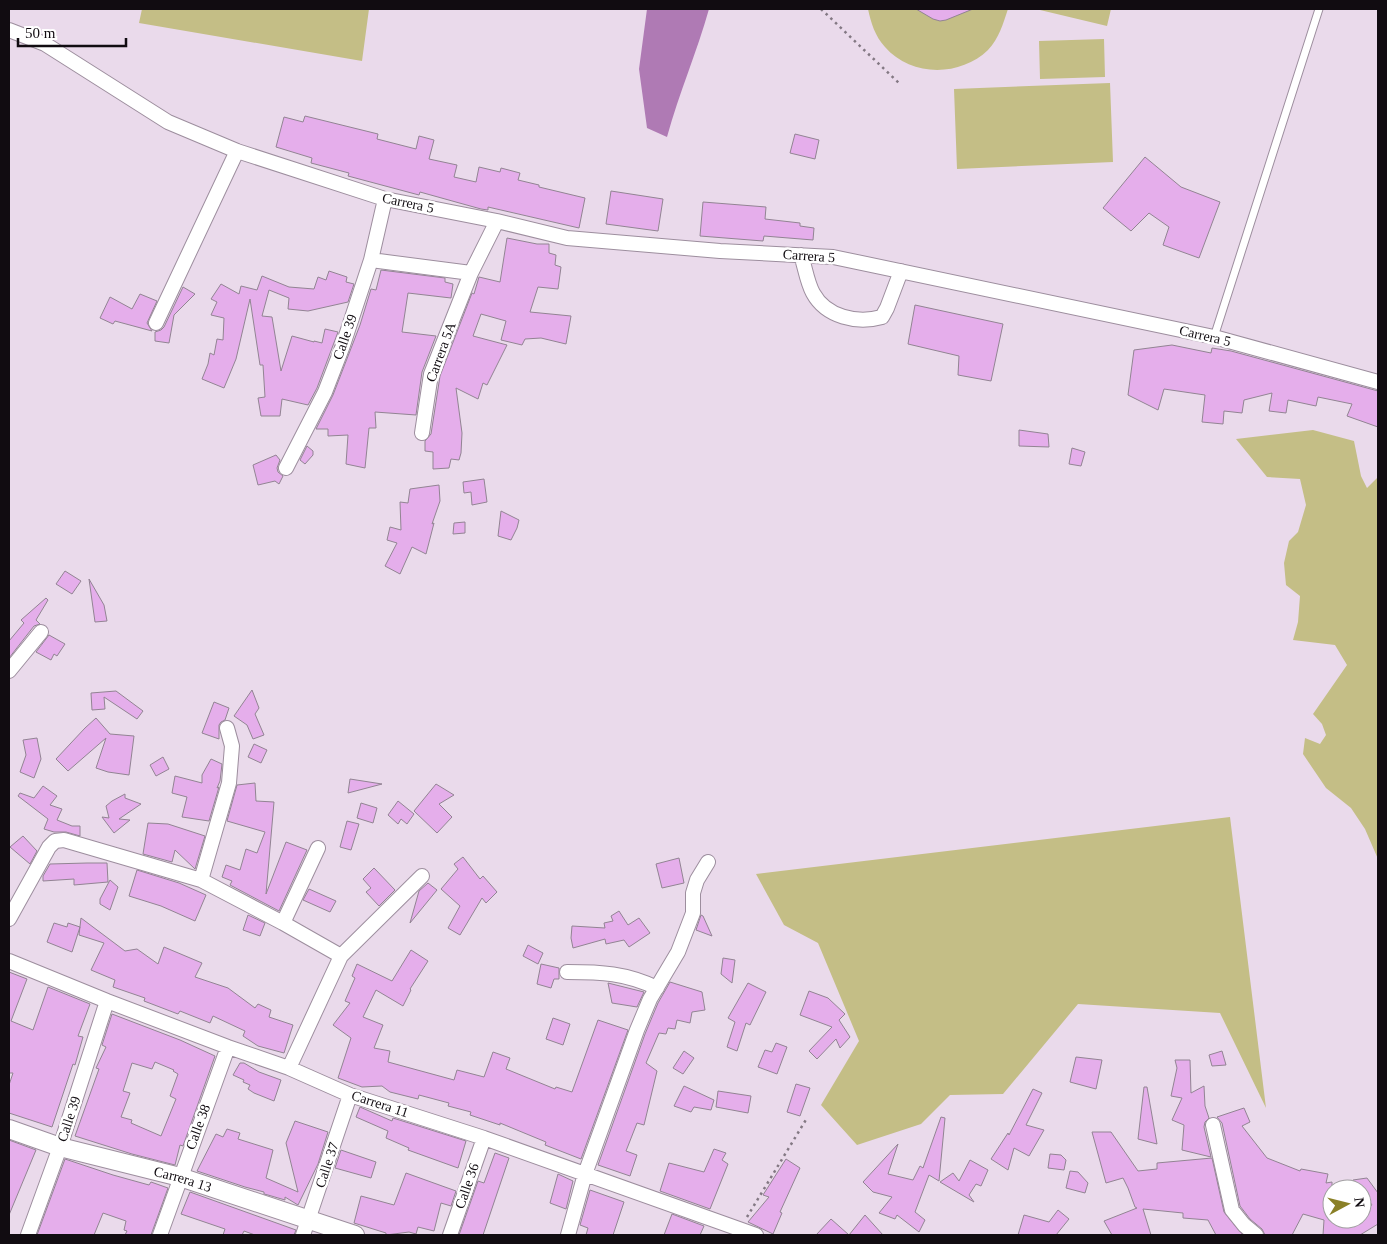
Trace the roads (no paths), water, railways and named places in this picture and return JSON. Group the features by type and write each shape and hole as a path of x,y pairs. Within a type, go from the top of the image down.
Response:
{"street":[{"name":"Carrera 5","path":"9,30 44,44 168,122 237,150 385,200 497,220 567,238 833,257 1214,337 1378,382"},
{"path":"156,323 237,150"},
{"name":"Calle 39","path":"286,468 325,392 342,348 371,260 385,200"},
{"name":"Carrera 5A","path":"422,433 431,374 471,273 497,220"},
{"path":"801,255 812,292 820,302 839,316 859,320 872,320 882,317 901,271"},
{"path":"371,260 471,273"},
{"path":"9,671 41,632"},
{"path":"201,880 229,783 232,746 227,728"},
{"path":"9,919 49,847 55,841 64,840 201,880 341,956"},
{"path":"283,923 318,848"},
{"path":"568,1235 586,1174 637,1030 657,988 678,952 693,913 693,893 697,880 708,862"},
{"path":"288,1068 341,956 422,876"},
{"name":"Carrera 11","path":"9,960 107,1001 288,1068 350,1095 484,1138 756,1235"},
{"path":"567,972 600,972 621,975 657,988"},
{"name":"Calle 39","path":"28,1235 60,1147 107,1001"},
{"name":"Calle 38","path":"160,1235 228,1047"},
{"name":"Calle 37","path":"306,1228 350,1095"},
{"path":"1213,1125 1232,1210 1244,1225 1256,1235"},
{"name":"Carrera 13","path":"9,1129 60,1147 180,1177 306,1228 354,1235"},
{"name":"Calle 36","path":"450,1235 484,1138"}],"lane":[{"path":"1214,337 1319,9"}]}
